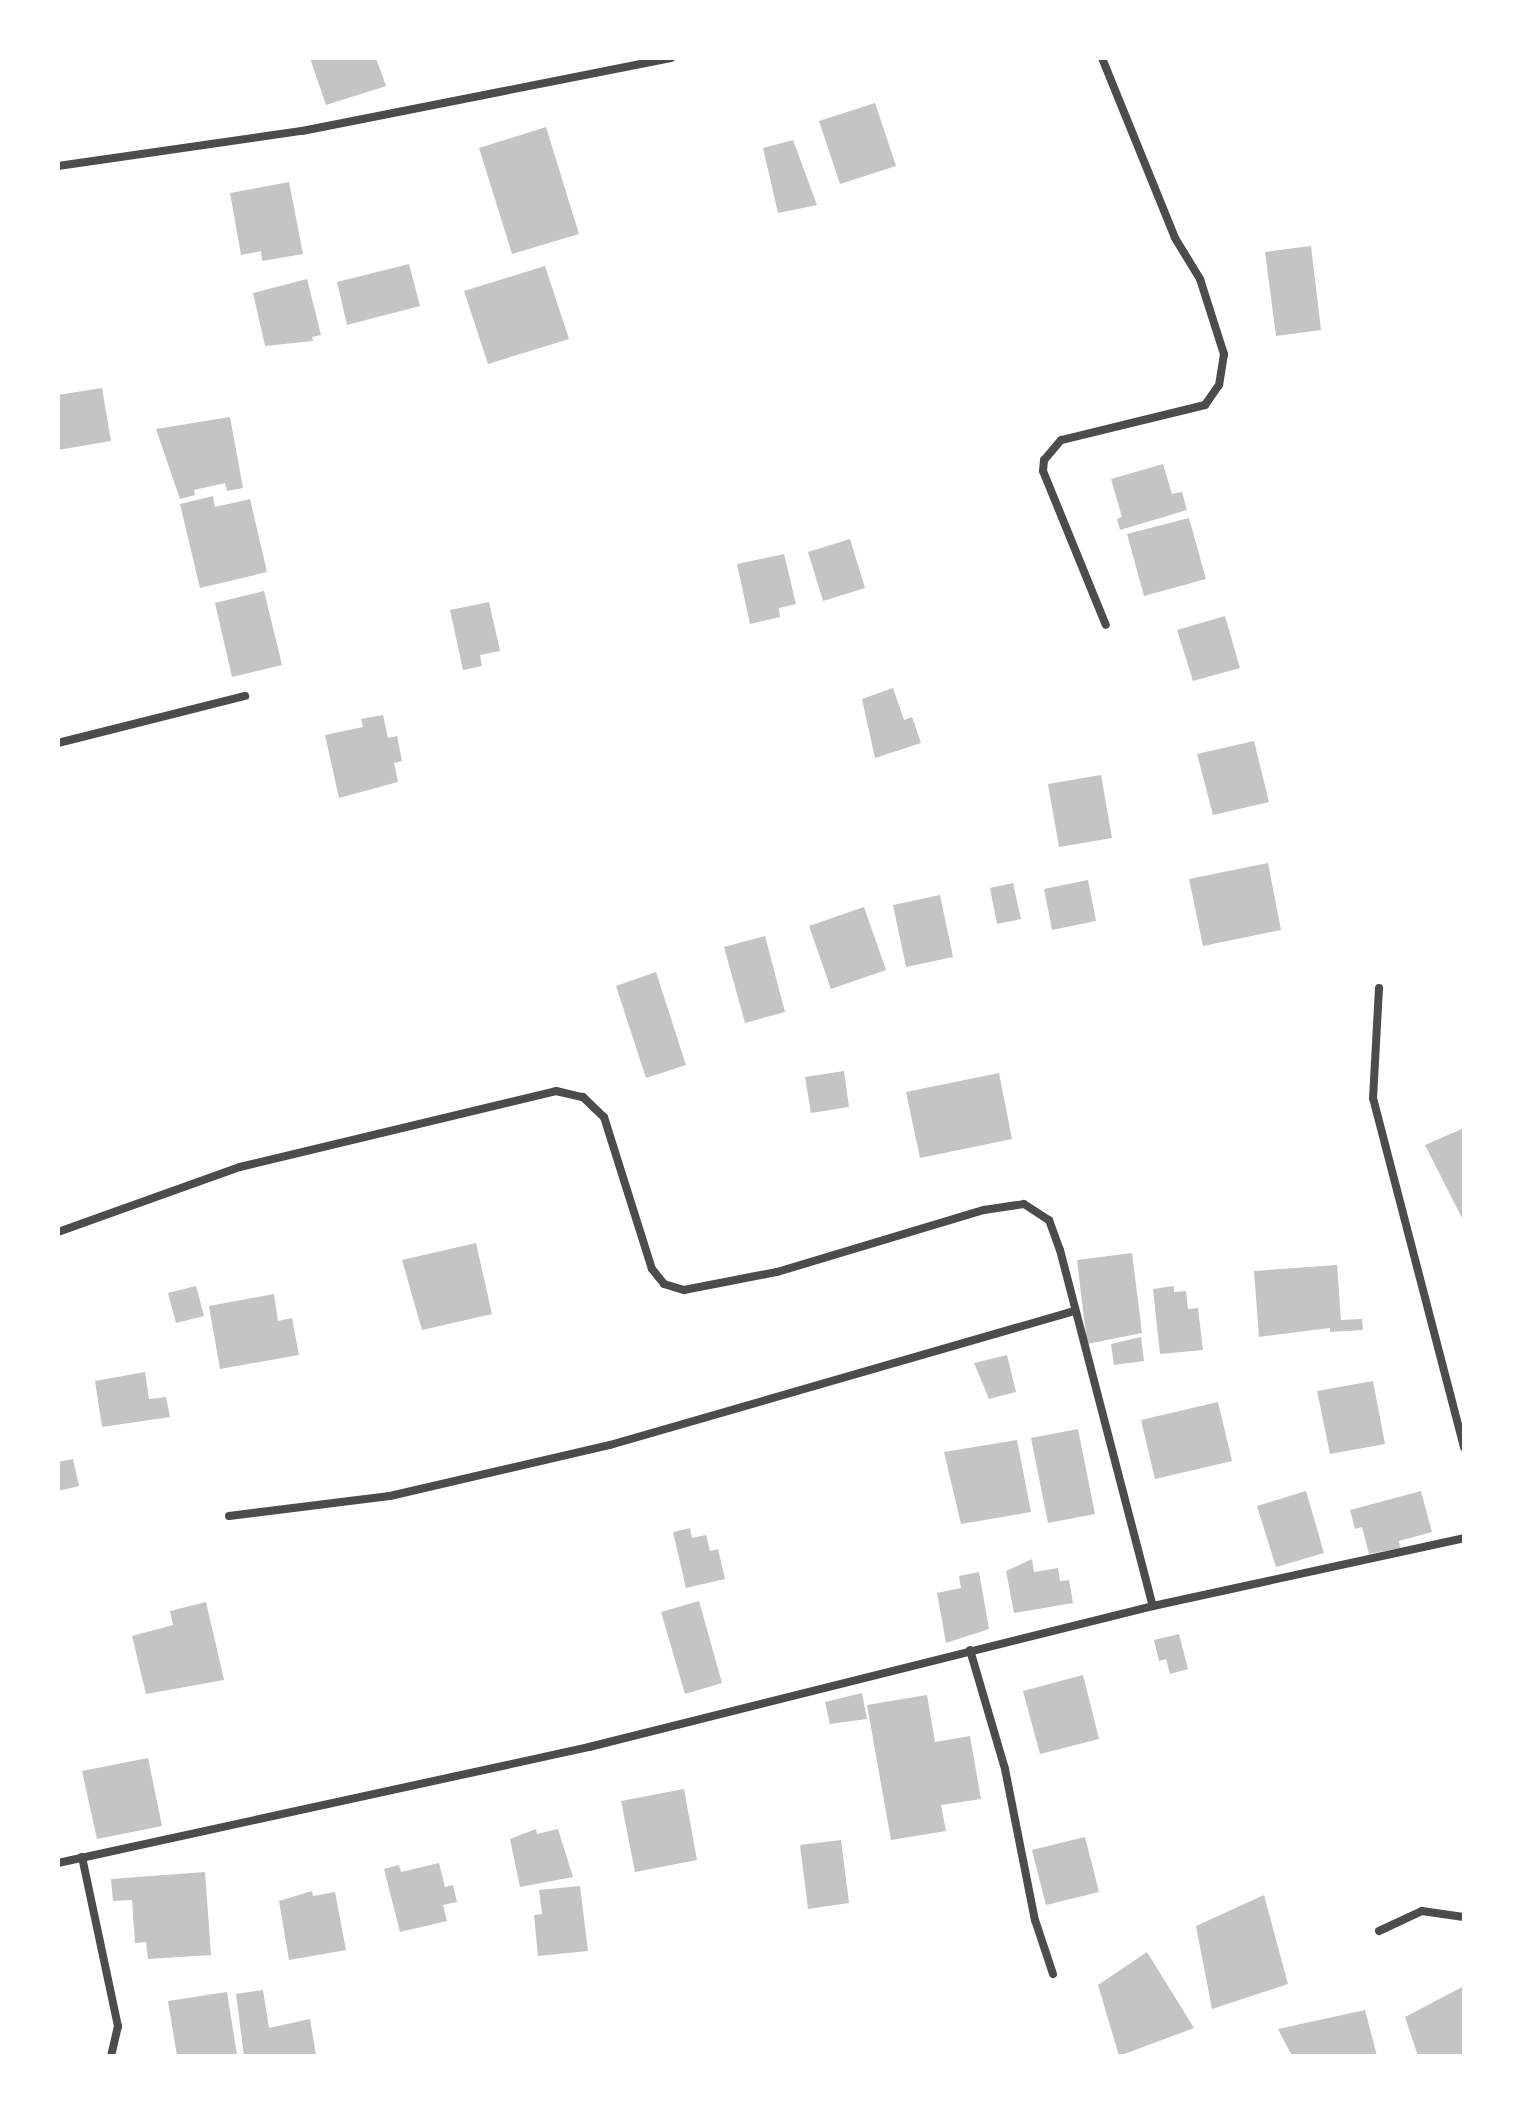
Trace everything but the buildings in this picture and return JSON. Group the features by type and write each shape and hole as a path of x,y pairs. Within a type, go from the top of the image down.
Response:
{"street":[{"path":"58,166 302,131 671,58"},
{"path":"1102,58 1175,238 1200,279 1224,354 1219,385 1205,405 1061,440 1044,460 1043,471 1106,625"},
{"path":"58,743 245,696"},
{"path":"1379,988 1373,1098 1464,1447"},
{"path":"58,1232 240,1167 556,1091 583,1097 604,1117 652,1269 664,1284 684,1290 777,1272 984,1210 1024,1204 1049,1220 1153,1606"},
{"path":"229,1516 390,1496 610,1445 1073,1311"},
{"path":"58,1863 589,1747 1153,1606 1464,1538"},
{"path":"970,1650 1005,1769 1032,1907 1053,1974"},
{"path":"82,1857 118,2026 111,2056"},
{"path":"1379,1931 1422,1911 1464,1917"}]}
